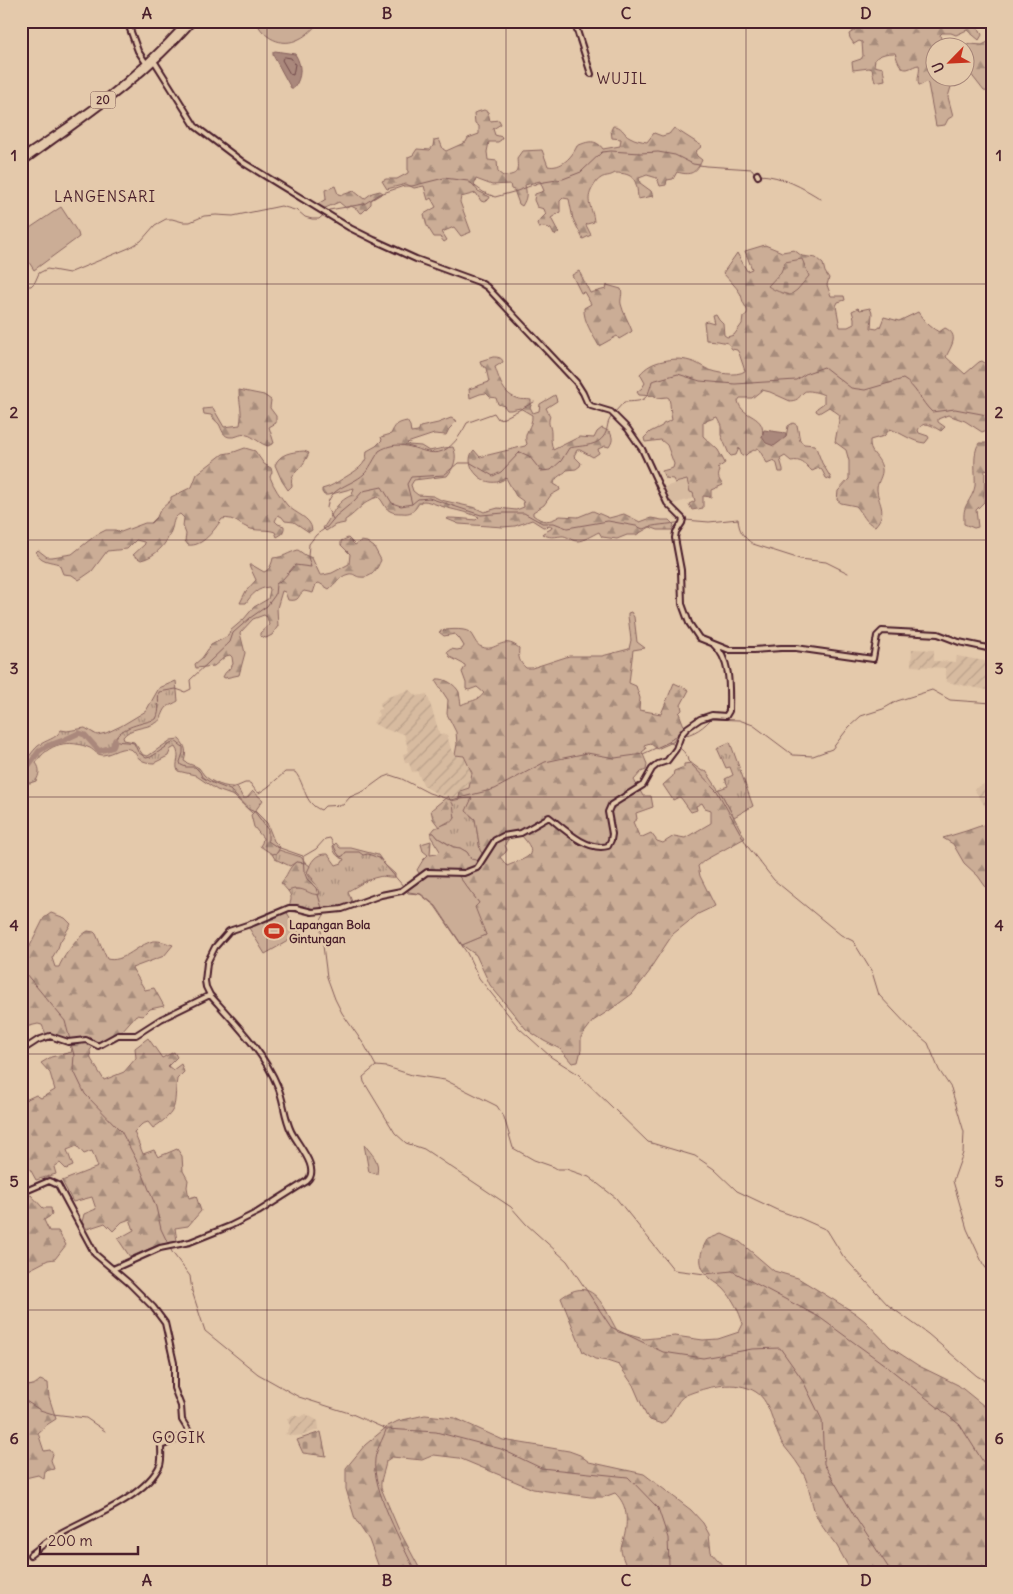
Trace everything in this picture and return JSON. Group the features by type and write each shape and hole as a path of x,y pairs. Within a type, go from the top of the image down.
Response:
{"highway":[{"name":"20","path":"21,158 101,102 153,59 188,21"},
{"name":"20","path":"21,163 111,99 193,21"}],"street":[{"path":"128,21 138,52 146,63"},
{"path":"574,21 592,74"},
{"path":"153,59 190,119 200,130 244,162 350,228 381,244 474,280 487,287 576,382 587,402 591,406 611,412 616,416 642,449 668,505 683,521 676,532 675,538 681,570 682,608 696,636 728,650 796,648 873,659 877,636 882,631 938,634 959,642 992,649"},
{"path":"113,1269 170,1245 190,1242 230,1226 258,1212 296,1188 309,1179 312,1174 310,1162 290,1130 278,1087 268,1066 210,995 206,984 207,962 226,933 232,929 253,923 289,908 319,912 346,908 381,895 401,891 427,872 464,873 477,868 495,840 521,832 549,817 594,847 608,846 612,834 608,812 611,805 643,785 652,769 658,764 667,761 687,728 700,719 712,715 726,716 729,711 728,667 721,652 713,644"},
{"path":"21,1050 47,1036 68,1042 86,1040 98,1046 118,1036 136,1035 161,1019 210,995"},
{"path":"21,1193 49,1180 56,1183 93,1251 153,1308 165,1324 174,1363 174,1388 182,1420 190,1433 161,1446 161,1461 157,1470 151,1478 129,1497 47,1542 30,1555"}],"shaded area":[{"path":"686,480 690,492 693,493 695,498 669,505 662,488"},
{"path":"912,649 934,650 934,661 956,662 957,656 990,662 992,660 992,694 987,690 947,682 945,668 911,666"},
{"path":"409,690 417,696 427,694 440,735 447,734 451,750 455,755 464,756 472,773 469,788 459,792 459,799 451,801 448,796 439,795 424,786 417,771 412,772 409,763 405,762 403,754 409,752 404,734 393,732 373,723 379,715 377,711 381,709 380,703 388,697"},
{"path":"984,784 986,788 992,785 992,817 974,789"},
{"path":"306,1414 318,1421 319,1429 305,1435 294,1436 285,1434 290,1426 287,1419 293,1415 300,1417"}],"green space":[{"path":"256,21 321,21 308,33 293,42 280,42 268,37"},
{"path":"855,21 967,21 980,30 982,35 979,40 967,30 956,35 942,33 941,38 926,38 926,82 919,85 919,65 909,69 902,68 895,53 882,55 875,59 874,66 883,68 885,80 875,82 872,69 869,68 853,70 852,62 861,59 863,56 862,42 859,41 854,44 849,34 858,28"},
{"path":"992,40 992,92 984,91 976,81 976,44 982,45"},
{"path":"929,88 951,88 948,97 953,116 948,119 945,125 936,126"},
{"path":"484,110 488,112 490,121 499,120 501,124 493,129 495,135 502,137 501,140 489,142 487,152 488,160 497,161 498,172 503,176 512,175 516,172 517,158 522,151 542,150 548,166 557,166 566,161 577,146 585,143 595,142 603,149 620,146 621,139 612,138 611,130 613,126 621,128 632,138 647,142 654,133 662,136 669,134 674,128 702,146 695,152 702,160 695,171 686,174 677,172 673,179 667,180 666,185 660,186 657,178 647,175 639,178 640,183 651,191 653,196 638,199 636,183 631,176 615,173 603,177 596,182 590,192 589,201 594,222 586,225 591,235 583,239 573,219 569,199 563,198 560,201 560,212 551,218 559,233 554,235 551,229 539,228 537,223 546,214 544,209 537,207 534,200 535,194 544,191 540,181 525,185 526,196 522,206 519,204 510,184 492,185 476,179 474,186 478,191 490,197 489,199 484,202 481,201 476,193 461,197 460,202 471,232 461,236 454,227 442,232 447,240 444,242 440,237 434,237 427,226 424,214 436,207 431,198 428,200 424,186 414,188 406,184 387,189 382,181 397,179 408,173 408,157 413,155 417,149 430,150 434,140 439,139 443,149 446,151 479,134 479,126 475,123 474,113"},
{"path":"335,186 338,194 342,195 354,191 364,199 372,193 380,191 383,193 371,200 371,204 362,213 351,206 346,208 339,202 323,209 316,205 326,199 325,190"},
{"path":"61,207 79,237 34,270 21,250 21,234"},
{"path":"765,245 782,252 794,250 802,256 816,258 823,264 829,278 827,285 831,296 844,296 845,300 838,302 836,306 840,327 848,327 854,324 852,311 858,308 860,310 870,308 872,313 871,328 877,329 880,327 884,317 899,321 918,312 927,324 939,332 945,328 950,331 953,341 946,357 965,374 982,361 989,366 988,372 992,374 992,428 982,432 965,421 948,415 938,419 938,422 945,427 941,431 928,424 920,427 919,433 929,438 925,443 890,429 884,436 870,440 871,450 882,469 877,493 882,511 879,521 875,526 866,520 856,506 841,503 837,500 838,491 849,479 849,461 846,450 835,442 840,415 829,407 819,413 816,411 824,403 824,395 822,394 806,391 797,399 790,401 762,390 752,398 740,398 738,401 744,411 761,424 763,430 762,437 786,437 788,426 793,423 797,425 800,441 804,444 815,445 831,480 826,478 819,468 812,471 803,463 791,461 785,456 780,459 783,472 779,472 774,460 767,463 758,448 742,456 739,448 736,455 731,456 721,435 721,425 717,417 703,422 703,436 718,450 725,463 718,468 720,471 719,478 723,485 711,490 711,497 703,496 703,508 692,510 689,504 695,501 687,480 675,483 673,479 665,478 662,471 673,468 674,464 667,445 661,440 645,442 644,438 650,432 672,420 669,398 639,395 637,392 645,383 640,374 647,367 659,362 679,359 696,363 721,373 737,374 745,371 737,350 732,349 728,343 706,340 704,322 714,323 712,315 716,314 723,323 724,335 727,337 734,335 742,324 743,317 747,314 747,311 740,293 723,273 737,253 747,271 752,269 745,251"},
{"path":"802,259 809,276 797,290 790,295 768,286 781,272 785,262"},
{"path":"579,271 590,293 606,289 607,285 621,289 621,304 631,332 619,339 617,336 599,346 589,328 584,313 584,308 591,304 584,292 581,293 572,275"},
{"path":"493,357 502,359 503,362 495,367 506,391 514,397 531,400 530,407 533,413 539,411 540,404 555,395 557,401 546,408 550,416 549,423 553,450 579,437 594,438 602,428 610,432 612,436 609,447 605,446 598,449 599,453 593,457 577,450 574,456 581,463 580,466 576,469 567,470 557,477 554,484 560,490 551,495 544,505 533,512 533,515 546,521 560,516 578,517 593,511 609,518 624,514 640,522 651,518 669,520 674,525 672,530 658,530 650,527 636,535 627,535 617,539 602,537 599,532 577,541 563,536 552,537 542,534 551,529 552,526 543,527 532,520 515,526 503,527 459,524 447,519 476,520 479,517 425,501 421,502 411,512 394,513 388,510 378,497 365,504 345,520 345,523 335,525 326,531 323,528 335,509 341,502 352,495 354,488 328,495 324,495 322,489 356,470 365,461 367,451 382,440 381,437 391,434 397,425 407,421 411,433 418,432 420,427 451,418 457,421 446,435 434,434 407,443 409,445 421,446 429,451 453,447 455,455 452,470 447,476 414,480 411,485 413,491 418,495 433,496 484,512 498,508 516,510 524,507 523,501 516,496 506,478 498,482 483,480 477,475 470,463 474,450 480,457 527,444 526,436 532,415 520,408 507,410 504,406 498,404 496,398 490,397 486,393 470,398 469,389 489,382 486,368 481,365 480,361"},
{"path":"239,390 264,395 271,400 270,408 276,416 276,423 269,427 274,443 268,446 245,435 229,437 223,433 219,424 211,415 204,414 203,409 213,408 224,427 240,425"},
{"path":"979,443 992,443 992,472 985,470 984,502 976,510 978,527 974,528 964,524 964,514 974,489 975,458"},
{"path":"245,448 255,451 264,464 271,468 270,477 277,492 290,508 309,522 312,530 309,532 294,522 285,521 278,515 275,521 284,526 284,529 282,534 277,537 275,532 247,528 234,520 226,518 222,519 212,533 203,541 188,545 185,541 184,518 180,514 174,519 167,541 151,556 141,560 133,555 145,544 136,540 127,549 107,551 92,571 79,580 72,575 63,574 59,564 43,559 36,552 38,550 47,557 72,554 96,535 106,530 121,532 145,523 151,523 157,517 160,510 171,500 171,497 192,487 197,474 223,454"},
{"path":"304,451 309,453 293,476 292,486 288,490 275,465 283,456"},
{"path":"348,538 355,545 361,541 367,542 374,547 381,560 374,573 364,577 351,574 346,575 329,589 319,583 316,584 313,593 304,591 295,600 288,600 285,592 282,591 277,608 278,626 272,635 266,638 260,636 260,633 269,625 267,617 264,615 253,619 240,633 245,653 239,675 223,677 233,664 230,655 214,666 196,668 195,664 211,645 228,636 230,631 254,607 268,599 269,587 255,592 246,603 240,603 246,591 256,580 249,565 264,572 269,568 273,558 298,550 312,558 320,575 332,573 349,564 350,554 341,545 341,541"},
{"path":"631,612 634,617 637,642 645,648 633,650 629,683 636,686 640,698 639,710 661,714 674,683 689,690 681,705 682,710 679,713 684,726 673,742 657,749 650,743 644,745 646,749 642,752 647,764 646,770 641,772 634,780 643,796 651,796 653,807 636,813 637,819 633,822 640,838 651,833 657,841 663,843 674,836 685,838 711,823 711,810 705,808 702,803 696,806 697,810 691,812 681,798 673,800 663,785 673,776 674,771 684,767 684,764 691,763 702,771 706,771 722,795 745,838 705,860 698,866 700,876 715,906 698,914 673,934 650,971 632,994 593,1021 581,1037 581,1050 578,1062 572,1063 560,1049 526,1029 490,985 476,955 462,945 486,935 474,907 479,903 457,874 421,876 417,870 428,855 423,851 421,844 431,841 430,855 437,854 440,851 431,837 431,833 434,833 438,838 453,847 467,852 471,859 484,862 486,859 480,850 475,819 466,811 472,798 459,799 460,791 469,788 472,773 464,756 455,755 457,744 456,732 447,714 448,700 436,682 437,679 443,679 455,686 459,692 461,705 482,696 484,693 477,687 469,690 466,689 462,672 465,665 450,657 447,652 451,649 462,649 464,646 459,638 455,634 444,636 439,632 454,629 467,631 478,644 487,648 504,643 513,644 519,648 519,657 522,664 526,668 532,668 569,656 602,656 629,649 631,640 628,613","holes":["520,834 531,851 529,855 507,866 500,857 507,850 505,845 507,840"]},
{"path":"176,681 178,701 167,707 158,721 152,725 130,731 123,737 124,740 134,742 143,755 148,756 171,740 179,739 185,749 184,761 199,768 207,778 224,786 237,787 243,798 247,798 253,791 263,800 253,814 234,796 217,790 195,775 178,771 178,754 175,747 171,749 168,756 154,763 141,760 133,751 128,749 121,749 103,755 82,745 60,745 47,751 36,763 39,772 36,781 30,783 21,782 21,764 38,746 53,738 61,730 85,728 97,735 106,733 146,711 159,688"},
{"path":"730,742 753,806 734,817 722,795 717,790 728,786 725,779 733,775 730,767 726,768 717,748"},
{"path":"448,796 453,804 455,818 439,827 433,819 431,810"},
{"path":"473,798 469,805 470,815 475,819 480,850 486,859 484,863 471,859 467,852 454,847 438,838 434,833 431,833 435,828 453,821 455,818 451,801"},
{"path":"255,811 267,823 274,841 280,847 277,853 272,854 260,846 263,838 254,827 251,815"},
{"path":"992,822 992,896 978,876 964,863 953,844 943,838"},
{"path":"336,843 340,848 351,848 378,855 395,874 395,877 382,876 374,878 348,891 352,907 319,913 286,911 291,899 288,891 305,889 313,879 307,872 317,857 328,854 336,865 342,863 344,859 335,853 333,848"},
{"path":"279,850 301,857 306,863 296,862 290,866 275,859 272,854 277,853"},
{"path":"296,862 306,863 310,866 307,872 318,887 320,894 313,894 298,889 288,891 281,883"},
{"path":"427,872 457,874 479,903 475,907 486,935 462,945 436,906 421,894 409,892 406,889"},
{"name":"Lapangan Bola Gintungan","path":"286,911 300,934 265,954 249,928"},
{"path":"51,913 65,918 71,924 52,958 55,967 59,967 71,947 88,931 96,934 107,959 113,960 124,957 153,941 173,945 164,956 132,968 145,990 154,988 164,1006 150,1009 143,1016 136,1015 122,1031 97,1043 90,1050 91,1059 104,1080 124,1072 136,1058 135,1048 148,1038 162,1058 174,1052 177,1057 168,1066 173,1070 181,1064 184,1072 177,1079 174,1107 168,1117 153,1128 148,1122 142,1124 134,1132 143,1154 154,1150 158,1157 177,1149 182,1156 183,1171 188,1180 189,1198 196,1196 201,1211 188,1226 175,1228 177,1241 158,1245 130,1257 118,1239 134,1230 130,1219 122,1222 113,1231 105,1223 87,1229 82,1222 84,1214 96,1209 92,1197 73,1202 62,1181 98,1167 92,1151 84,1154 77,1146 67,1150 73,1166 66,1169 60,1163 54,1167 56,1174 36,1180 30,1169 21,1170 21,1102 36,1095 41,1098 55,1090 50,1073 41,1063 51,1057 72,1052 68,1040 46,1034 42,1025 38,1024 21,1028 21,936 29,948 44,918"},
{"path":"364,1144 376,1161 377,1174 369,1172"},
{"path":"31,1195 43,1208 51,1208 52,1215 44,1220 49,1231 58,1231 66,1245 55,1259 48,1260 21,1274 21,1210 25,1208 24,1198"},
{"path":"722,1234 740,1242 774,1271 798,1278 855,1313 890,1347 919,1366 958,1385 984,1406 992,1417 992,1573 852,1573 837,1546 819,1521 803,1473 780,1440 766,1403 756,1392 748,1388 730,1385 694,1392 683,1397 669,1418 662,1424 650,1420 646,1415 633,1385 619,1365 595,1359 583,1352 561,1298 572,1291 582,1290 590,1292 603,1305 618,1332 644,1339 675,1336 703,1340 718,1339 739,1332 743,1324 740,1314 724,1289 707,1275 701,1261 702,1251 707,1240"},
{"path":"40,1380 48,1383 49,1397 56,1419 38,1433 44,1451 50,1450 53,1454 51,1460 54,1469 45,1471 44,1479 38,1475 21,1479 21,1384 36,1384"},
{"path":"425,1415 455,1418 503,1440 569,1451 580,1455 589,1462 644,1474 691,1510 703,1523 709,1534 711,1552 729,1573 630,1573 624,1562 621,1550 625,1532 625,1508 615,1493 604,1497 590,1497 533,1489 459,1458 434,1455 422,1460 392,1457 386,1461 381,1488 398,1528 422,1573 381,1573 369,1540 355,1519 346,1489 346,1468 365,1445 388,1426 398,1421"},
{"path":"321,1432 326,1456 303,1453 297,1440"}],"water":[{"path":"275,51 295,54 300,67 300,75 294,88 291,88 273,55"},
{"path":"764,430 786,433 786,437 774,446 766,443 762,437"}],"waterway":[{"path":"21,289 31,286 39,273 47,269 69,273 129,248 141,241 155,225 166,219 190,222 204,216 233,216 281,206 298,211 305,217 319,219 329,210 364,204 380,194 404,186 412,186 444,178 468,181 483,192 495,197 538,183 563,179 581,172 602,152 611,151 658,152 675,155 693,164 752,169 756,175"},
{"path":"760,175 776,177 792,183 821,199"},
{"path":"614,413 624,402 644,399 652,381 678,374 700,381 735,384 796,380 807,373 824,367 851,388 865,390 903,379 908,382 932,412 955,409 992,416"},
{"path":"333,519 327,508 332,496 336,491 364,474 379,451 392,446 404,446 435,453 445,450 456,441 467,423 494,413 498,419 504,418 534,402"},
{"path":"376,1066 365,1046 342,1013 327,977 320,922 324,915 316,888 307,879 304,871 303,856 277,847 268,841 268,830 255,812 248,809 230,790 202,777 195,767 181,765 183,747 175,741 151,757 146,758 138,752 134,743 115,740 118,735 132,726 156,719 159,692 176,689 185,692 191,689 190,680 230,642 233,633 267,606 275,595 276,584 295,565 311,567 308,557 309,544 316,535 327,527 363,491 382,487 392,503 401,506 412,504 407,484 411,477 444,475 458,463 471,463 493,476 501,472 520,452 529,456 541,471 551,470 561,461 569,448 595,443 600,440 606,432 608,422 612,416"},
{"path":"412,504 418,499 429,498 481,515 524,513 542,523 554,523 567,528 608,521 643,529 681,522"},
{"path":"685,520 709,522 738,519 742,533 753,544 800,559 826,562 848,573"},
{"path":"669,742 673,737 694,732 711,719 739,720 753,725 793,755 813,756 832,749 849,727 861,716 883,709 897,701 932,690 950,700 992,703"},
{"path":"21,768 29,765 39,751 47,746 79,733 85,735 99,751 113,747 115,740"},
{"path":"231,789 245,783 250,783 259,793 285,772 295,772 311,803 321,810 325,806 343,805 350,797 390,775 429,793 451,800 495,789 545,762 587,753 615,758 643,754 669,742 678,747 686,754 688,761 717,791 748,847 774,880 841,935 853,941 872,972 879,995 910,1028 928,1043 939,1070 951,1088 964,1132 963,1153 953,1181 967,1229 983,1264 992,1276"},
{"path":"304,856 316,849 325,839 330,838 340,857 346,852 359,852 363,855 368,854 379,858 404,887"},
{"path":"406,890 408,893 420,894 435,906 467,953 479,978 519,1028 551,1057 578,1074 648,1142 695,1156 714,1169 737,1191 777,1210 827,1230 843,1256 888,1305 928,1334 992,1387"},
{"path":"21,968 65,1021 74,1055 73,1069 85,1094 121,1131 140,1167 156,1207 161,1229 172,1252 190,1276 192,1291 205,1331 258,1374 299,1397 352,1414 386,1429 436,1432 501,1449 541,1468 628,1477 658,1508 668,1538 671,1573"},
{"path":"892,1573 855,1517 824,1464 822,1420 802,1379 780,1348 752,1349 703,1358 663,1352 611,1327 567,1261 526,1224 511,1207 424,1149 406,1143 395,1133 364,1082 363,1077 376,1066 387,1067 412,1075 445,1080 497,1106 504,1117 513,1148 534,1160 557,1169 566,1169 589,1177 616,1198 674,1270 705,1274 732,1271 819,1317 885,1365 960,1425 992,1476"},
{"path":"21,1398 40,1410 53,1414 86,1418 105,1431"},
{"path":"386,1430 375,1459 375,1471 389,1516 416,1573"}],"place":[{"name":"Lapangan Bola Gintungan","path":"274,931"}],"district":[{"name":"WUJIL","path":"622,78"},
{"name":"LANGENSARI","path":"105,196"},
{"name":"GOGIK","path":"179,1437"}]}
